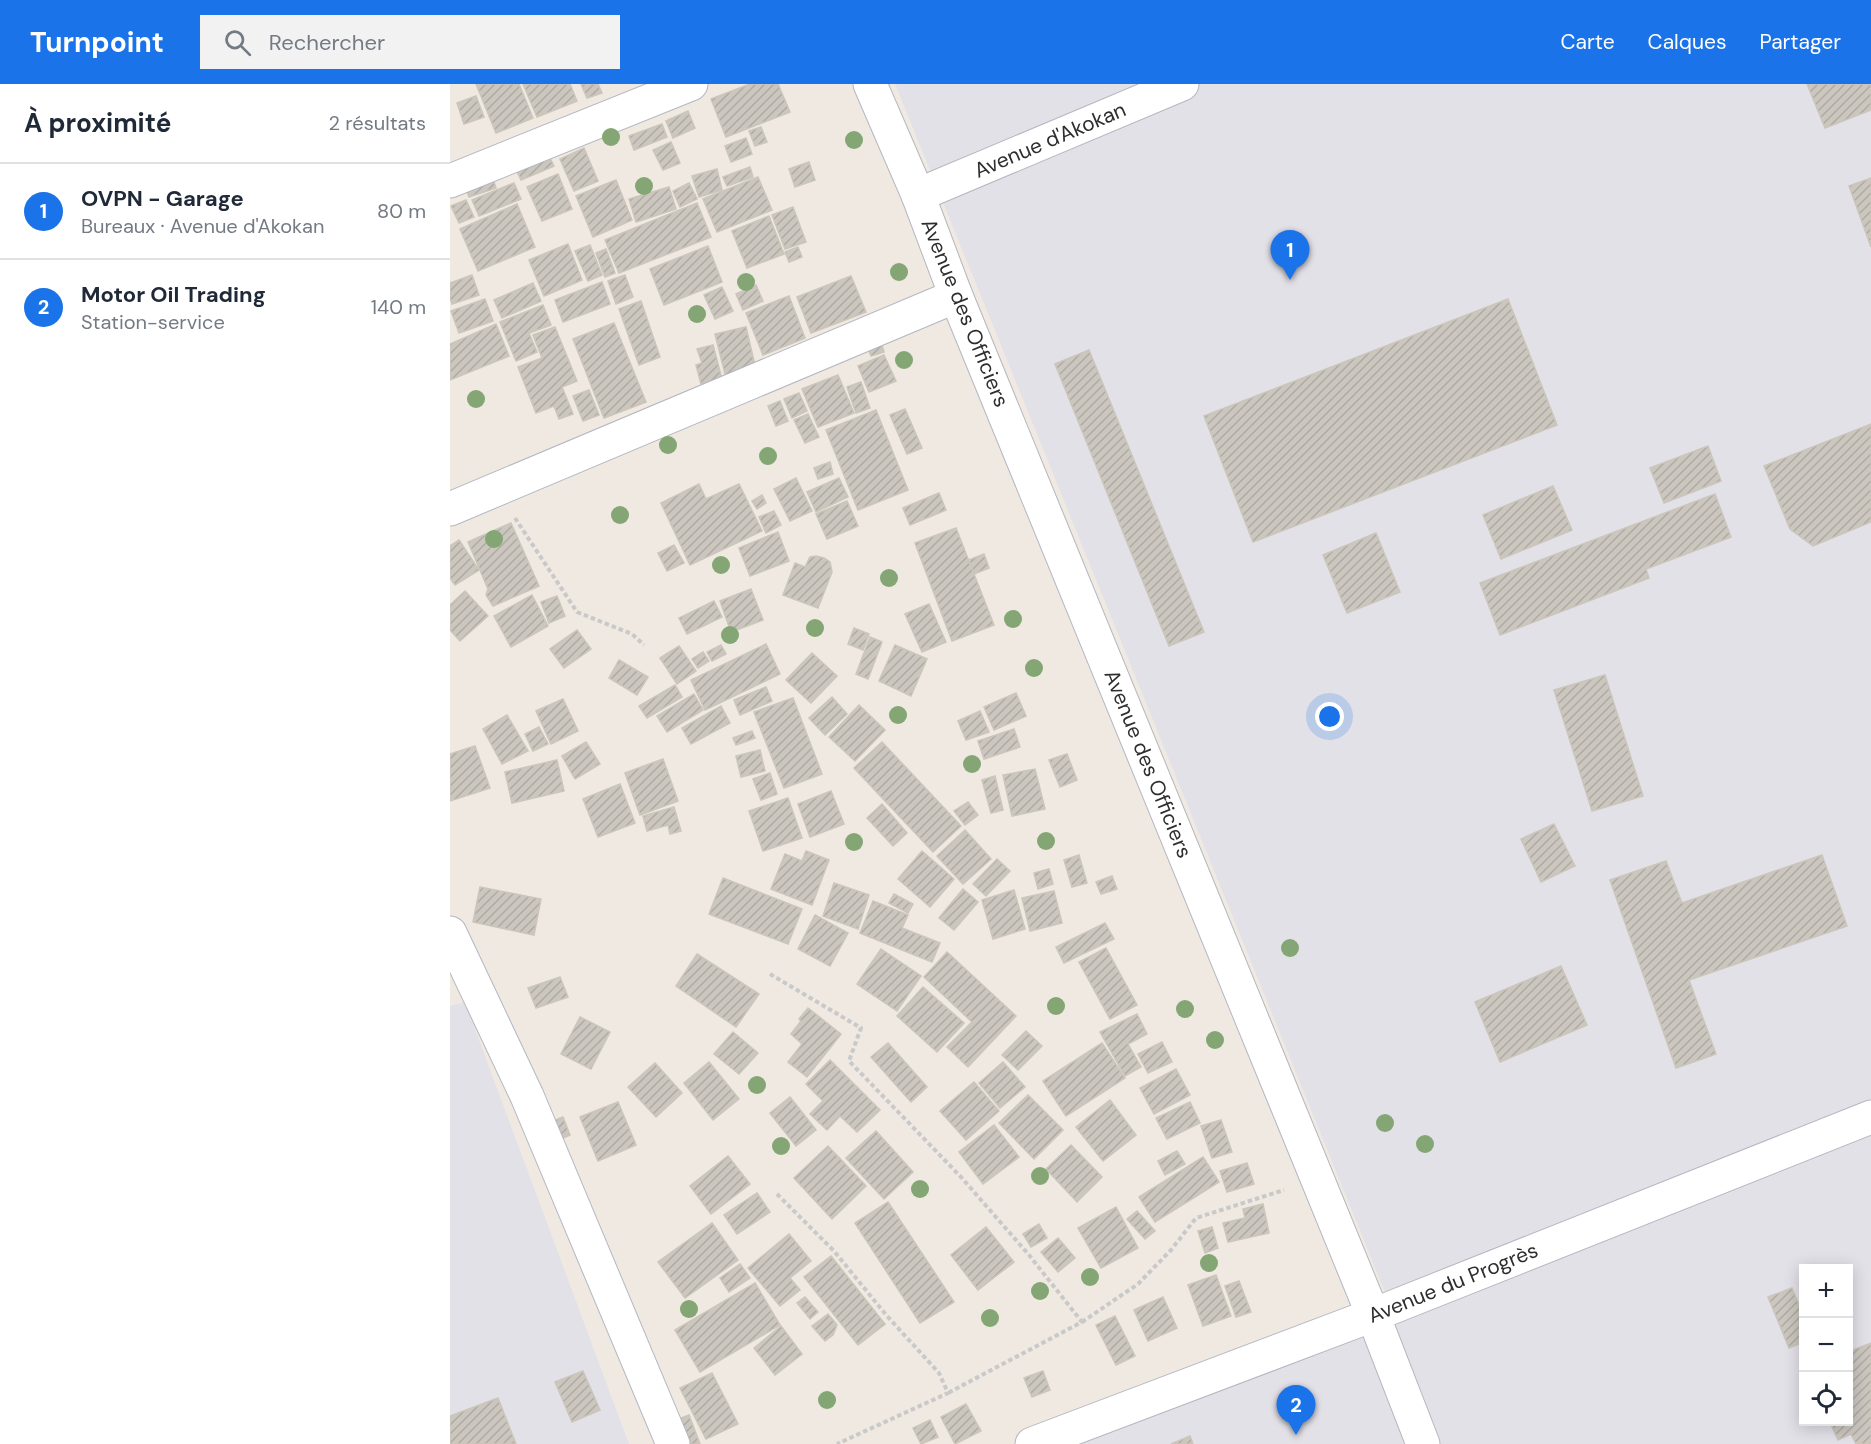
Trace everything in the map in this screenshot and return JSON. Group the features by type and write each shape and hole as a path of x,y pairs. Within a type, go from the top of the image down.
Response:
{"street":[{"path":"450,181 691,84"},
{"name":"Avenue des Officiers","path":"870,84 918,195 956,296 1374,1315 1423,1444"},
{"name":"Avenue d'Akokan","path":"918,195 1182,84"},
{"path":"450,509 956,296"},
{"path":"450,933 527,1096 674,1444"},
{"name":"Avenue du Progrès","path":"1032,1444 1374,1315 1871,1117"}],"path":[{"path":"506,485 514,516 577,612 632,634 644,645"},
{"path":"770,974 861,1028 849,1061 961,1177 1029,1255 1082,1322"},
{"path":"837,1444 948,1393 1082,1322 1138,1284 1171,1250 1196,1218 1318,1179"},
{"path":"777,1194 834,1251 886,1316 939,1373 948,1393"}],"shaded area":[{"path":"895,84 1871,84 1871,1444 1028,1444 1391,1307"},
{"path":"465,1002 629,1444 450,1444 450,1006"}],"building":[{"path":"476,84 519,84 533,118 496,133"},
{"path":"523,84 570,84 577,101 537,117"},
{"path":"581,84 598,84 602,93 587,98"},
{"path":"750,84 778,84 790,112 726,137 711,99"},
{"path":"1807,84 1871,84 1871,110 1825,128"},
{"path":"476,96 484,117 464,124 457,103"},
{"path":"688,111 695,128 673,138 666,121"},
{"path":"662,124 667,137 634,150 629,136"},
{"path":"761,127 767,142 755,146 749,131"},
{"path":"746,138 752,154 731,162 725,146"},
{"path":"671,142 680,163 663,170 653,150"},
{"path":"584,148 598,181 574,191 560,159"},
{"path":"546,150 554,166 521,180 514,165"},
{"path":"809,162 815,180 795,187 789,169"},
{"path":"750,167 753,177 727,186 723,177"},
{"path":"717,169 722,190 699,197 692,176"},
{"path":"558,174 572,209 542,221 527,187"},
{"path":"758,177 772,210 717,232 703,199"},
{"path":"1871,178 1871,247 1849,186"},
{"path":"493,179 496,188 469,197 466,188"},
{"path":"616,180 632,220 593,237 576,196"},
{"path":"514,183 521,199 479,216 472,200"},
{"path":"689,183 697,199 680,207 673,191"},
{"path":"669,187 676,209 636,222 629,199"},
{"path":"466,200 474,217 459,223 451,206"},
{"path":"697,203 711,237 619,273 605,240"},
{"path":"517,204 535,247 478,271 460,229"},
{"path":"793,207 806,242 785,249 772,215"},
{"path":"769,216 784,254 747,268 732,231"},
{"path":"568,244 582,280 544,296 529,260"},
{"path":"590,245 602,275 588,281 575,251"},
{"path":"708,246 722,282 664,305 650,269"},
{"path":"798,247 802,257 789,262 785,252"},
{"path":"606,249 615,273 605,277 596,253"},
{"path":"472,275 479,295 452,304 450,283"},
{"path":"625,275 633,297 616,304 608,281"},
{"path":"851,276 866,312 811,333 797,297"},
{"path":"602,282 610,304 563,322 555,300"},
{"path":"533,283 541,301 502,318 494,300"},
{"path":"756,285 763,301 743,310 736,294"},
{"path":"722,287 733,311 715,319 704,295"},
{"path":"789,296 805,338 763,355 746,313"},
{"path":"485,299 493,321 459,333 451,311"},
{"path":"1508,299 1557,425 1253,542 1204,416"},
{"path":"641,301 660,357 639,365 619,309"},
{"path":"543,305 551,325 529,333 537,352 516,361 500,322"},
{"path":"614,323 646,402 604,418 573,339"},
{"path":"496,324 509,356 450,380 450,344"},
{"path":"555,327 577,381 562,387 573,414 559,419 554,406 536,413 518,367 542,358 533,335"},
{"path":"746,327 756,370 726,378 715,334"},
{"path":"879,336 884,352 871,356 865,341"},
{"path":"713,345 722,379 701,384 696,365 702,363 697,349"},
{"path":"1089,350 1204,632 1169,646 1055,364"},
{"path":"884,355 896,381 869,392 858,366"},
{"path":"838,375 854,413 818,427 802,389"},
{"path":"861,382 870,408 856,413 847,387"},
{"path":"589,390 599,415 583,421 573,396"},
{"path":"799,393 807,411 792,418 784,399"},
{"path":"780,401 788,421 776,426 768,406"},
{"path":"905,409 922,448 907,454 890,415"},
{"path":"876,410 908,490 858,510 826,430"},
{"path":"808,414 819,437 805,443 794,420"},
{"path":"1871,424 1871,522 1813,546 1790,529 1764,466"},
{"path":"1708,446 1721,481 1664,503 1650,468"},
{"path":"830,462 833,474 818,479 814,468"},
{"path":"796,478 812,511 790,521 774,489"},
{"path":"839,478 848,497 816,512 807,492"},
{"path":"699,484 706,499 739,484 762,531 690,565 661,503"},
{"path":"1553,486 1572,530 1501,559 1483,515"},
{"path":"939,493 946,510 910,525 903,508"},
{"path":"1715,494 1731,537 1646,569 1649,578 1500,635 1480,583"},
{"path":"762,495 766,503 757,509 752,501"},
{"path":"847,501 858,526 827,539 816,514"},
{"path":"774,511 781,525 766,533 759,517"},
{"path":"511,523 539,586 493,606 486,595 488,589 468,542"},
{"path":"956,528 994,625 952,641 915,543"},
{"path":"778,532 789,561 750,576 739,548"},
{"path":"1376,533 1400,592 1347,613 1323,555"},
{"path":"459,540 479,570 455,585 450,578 450,546"},
{"path":"674,545 684,563 667,571 658,553"},
{"path":"984,554 989,568 974,574 969,560"},
{"path":"816,556 830,562 832,572 818,608 783,595 795,563 805,567 810,557"},
{"path":"751,589 763,620 731,632 720,601"},
{"path":"465,591 488,616 460,641 450,630 450,605"},
{"path":"532,595 548,626 511,647 494,616"},
{"path":"557,596 565,616 549,623 541,602"},
{"path":"714,601 722,617 687,634 679,618"},
{"path":"929,604 946,642 922,652 905,614"},
{"path":"854,628 869,634 863,650 848,644"},
{"path":"577,630 591,649 564,668 550,649"},
{"path":"870,637 882,642 868,679 856,674"},
{"path":"766,644 780,674 705,710 691,680"},
{"path":"721,645 726,654 712,661 707,652"},
{"path":"895,645 927,659 911,696 879,681"},
{"path":"679,646 696,671 677,684 660,658"},
{"path":"703,652 709,661 698,668 692,659"},
{"path":"812,653 837,676 811,703 786,680"},
{"path":"619,660 648,677 637,695 609,678"},
{"path":"1605,675 1643,796 1592,811 1554,690"},
{"path":"675,685 682,697 647,718 639,706"},
{"path":"766,687 772,701 740,715 734,700"},
{"path":"1016,693 1026,716 994,730 984,707"},
{"path":"694,694 703,710 667,732 657,716"},
{"path":"832,697 847,714 825,735 809,718"},
{"path":"793,698 822,774 784,788 754,712"},
{"path":"563,699 578,731 551,744 536,711"},
{"path":"859,705 885,730 855,761 829,737"},
{"path":"721,706 730,723 691,744 682,728"},
{"path":"980,711 989,732 966,740 958,721"},
{"path":"507,715 528,751 502,764 483,729"},
{"path":"539,727 548,744 533,751 525,734"},
{"path":"1014,729 1020,747 984,759 978,741"},
{"path":"752,731 755,738 736,745 733,738"},
{"path":"586,742 600,764 575,779 562,756"},
{"path":"882,742 961,826 933,852 854,768"},
{"path":"475,746 490,788 450,801 450,754"},
{"path":"760,750 765,771 741,777 736,756"},
{"path":"1067,754 1077,780 1060,787 1049,760"},
{"path":"663,759 678,801 640,815 625,773"},
{"path":"557,760 564,791 512,803 505,772"},
{"path":"1035,769 1045,809 1012,816 1003,775"},
{"path":"770,773 777,794 761,800 753,779"},
{"path":"995,776 1003,810 991,813 982,780"},
{"path":"620,784 635,823 598,837 583,799"},
{"path":"831,791 844,824 810,837 798,804"},
{"path":"788,798 802,838 763,851 749,811"},
{"path":"968,802 978,815 965,825 954,811"},
{"path":"882,804 907,833 893,846 867,818"},
{"path":"674,807 681,831 670,834 668,825 647,831 643,816"},
{"path":"1554,824 1575,866 1541,882 1521,839"},
{"path":"965,830 991,859 963,884 937,856"},
{"path":"806,851 829,860 812,905 771,889 785,854 802,861"},
{"path":"922,851 954,879 930,907 898,879"},
{"path":"1079,855 1087,883 1072,887 1064,860"},
{"path":"1822,855 1847,926 1689,980 1716,1054 1676,1068 1610,880 1666,861 1682,903"},
{"path":"997,859 1010,871 986,896 973,884"},
{"path":"1049,869 1053,884 1038,889 1034,873"},
{"path":"1112,876 1117,889 1101,894 1096,882"},
{"path":"723,878 802,909 788,944 709,914"},
{"path":"834,883 869,895 858,929 823,916"},
{"path":"480,887 541,899 534,935 473,922"},
{"path":"963,889 978,902 954,930 939,918"},
{"path":"1014,890 1025,929 993,939 982,900"},
{"path":"1054,891 1062,923 1030,931 1022,898"},
{"path":"894,894 913,904 908,913 889,903"},
{"path":"873,901 908,915 902,928 940,943 932,962 860,933"},
{"path":"815,915 848,933 830,966 798,949"},
{"path":"1105,923 1114,939 1064,963 1056,947"},
{"path":"1106,948 1137,1005 1110,1019 1079,962"},
{"path":"881,949 921,976 897,1011 857,984"},
{"path":"947,952 1016,1016 968,1067 947,1047 972,1022 924,977"},
{"path":"697,954 759,994 736,1027 676,986"},
{"path":"1561,966 1587,1025 1500,1062 1475,1002"},
{"path":"560,977 568,997 536,1008 528,988"},
{"path":"923,987 964,1023 937,1052 897,1016"},
{"path":"808,1008 841,1034 807,1077 788,1062 802,1044 791,1034"},
{"path":"1137,1014 1147,1034 1128,1044 1141,1067 1125,1076 1100,1032"},
{"path":"580,1017 610,1032 591,1069 561,1054"},
{"path":"1026,1031 1042,1046 1018,1070 1002,1055"},
{"path":"733,1032 758,1053 739,1074 714,1054"},
{"path":"1162,1042 1172,1062 1148,1073 1138,1054"},
{"path":"888,1043 927,1087 911,1102 871,1057"},
{"path":"1102,1043 1125,1078 1066,1116 1043,1081"},
{"path":"830,1060 880,1110 857,1132 840,1116 827,1130 810,1114 823,1101 806,1084"},
{"path":"709,1062 739,1099 713,1120 684,1083"},
{"path":"1003,1062 1025,1087 1000,1108 979,1083"},
{"path":"655,1063 682,1093 656,1117 628,1087"},
{"path":"1176,1069 1190,1095 1154,1114 1140,1088"},
{"path":"974,1082 999,1111 966,1140 940,1111"},
{"path":"1028,1095 1063,1130 1034,1159 999,1123"},
{"path":"790,1097 816,1130 796,1146 770,1113"},
{"path":"1110,1100 1136,1135 1103,1161 1076,1127"},
{"path":"618,1102 636,1145 598,1161 580,1117"},
{"path":"1190,1102 1200,1123 1167,1139 1156,1118"},
{"path":"563,1117 570,1135 556,1141 548,1123"},
{"path":"1221,1120 1232,1152 1212,1158 1201,1126"},
{"path":"994,1125 1019,1157 983,1184 959,1152"},
{"path":"876,1131 913,1172 884,1199 846,1158"},
{"path":"1071,1145 1102,1177 1077,1202 1046,1169"},
{"path":"828,1146 866,1186 832,1219 794,1178"},
{"path":"1177,1151 1185,1164 1165,1175 1158,1161"},
{"path":"728,1156 750,1184 711,1214 690,1186"},
{"path":"1203,1157 1219,1182 1155,1222 1139,1197"},
{"path":"1247,1163 1254,1184 1227,1192 1220,1171"},
{"path":"757,1193 770,1212 737,1234 724,1215"},
{"path":"888,1202 954,1302 920,1323 855,1223"},
{"path":"1263,1204 1269,1233 1228,1242 1223,1223 1245,1218 1243,1209"},
{"path":"1116,1207 1138,1248 1101,1268 1078,1228"},
{"path":"1137,1211 1155,1231 1145,1239 1127,1219"},
{"path":"712,1223 738,1260 685,1298 658,1262"},
{"path":"1039,1224 1047,1238 1031,1247 1023,1234"},
{"path":"986,1227 1014,1262 978,1290 951,1255"},
{"path":"1212,1227 1218,1248 1205,1253 1198,1231"},
{"path":"789,1234 811,1261 790,1278 800,1290 780,1306 748,1268"},
{"path":"1058,1238 1075,1258 1058,1272 1041,1252"},
{"path":"831,1256 885,1324 858,1345 804,1277"},
{"path":"740,1264 750,1278 729,1292 720,1278"},
{"path":"1216,1275 1231,1316 1203,1326 1188,1285"},
{"path":"1239,1281 1251,1312 1236,1317 1225,1286"},
{"path":"755,1283 780,1325 700,1372 675,1330"},
{"path":"1792,1288 1799,1305 1799,1344 1789,1348 1768,1297"},
{"path":"805,1297 818,1312 810,1319 797,1303"},
{"path":"1163,1297 1177,1328 1148,1341 1134,1310"},
{"path":"828,1314 837,1325 833,1335 825,1341 812,1326"},
{"path":"1115,1316 1135,1356 1116,1365 1096,1325"},
{"path":"781,1326 802,1354 775,1375 754,1348"},
{"path":"1871,1343 1871,1444 1856,1444 1851,1434 1838,1440 1832,1426 1853,1426 1853,1350"},
{"path":"583,1371 600,1410 572,1422 555,1382"},
{"path":"1043,1371 1050,1390 1032,1397 1024,1378"},
{"path":"712,1373 738,1424 706,1439 680,1388"},
{"path":"498,1398 516,1444 450,1444 450,1416"},
{"path":"966,1404 981,1431 955,1444 941,1417"},
{"path":"689,1415 700,1444 683,1444 674,1421"},
{"path":"930,1420 938,1437 921,1444 913,1428"},
{"path":"1190,1436 1193,1444 1171,1444"}],"place":[{"name":"OVPN - Garage","path":"1290,280"},
{"name":"Motor Oil Trading","path":"1296,1435"}]}
